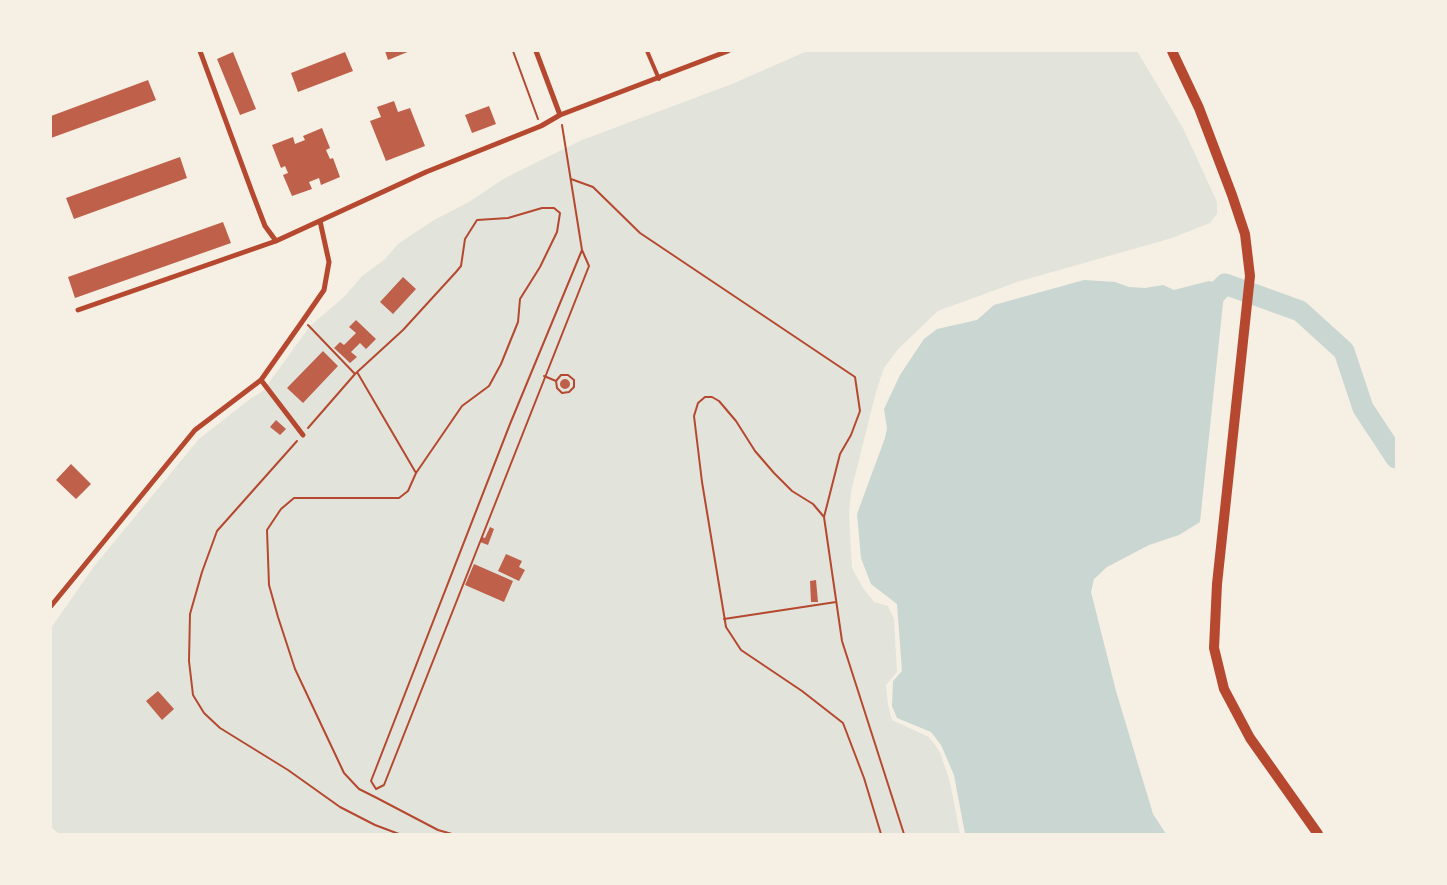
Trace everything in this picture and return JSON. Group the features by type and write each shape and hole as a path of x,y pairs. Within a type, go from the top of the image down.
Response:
{"main road":[{"path":"1172,51 1199,108 1232,195 1245,234 1250,276 1218,575 1214,648 1224,688 1250,738 1318,834"}],"street":[{"path":"200,51 258,209 265,226 276,241"},
{"path":"536,51 560,115"},
{"path":"78,310 276,241 426,172 541,126 560,115 659,79 728,51"},
{"path":"51,606 195,430 261,380 304,319 324,290 329,262 320,221"},
{"path":"261,380 303,435"}],"lane":[{"path":"646,51 659,79"}],"path":[{"path":"513,51 541,126"},
{"path":"560,115 582,250 589,266 384,785 376,789 371,781 510,424 582,250"},
{"path":"571,179 593,187 640,233 855,377 860,411 851,435 840,454 824,517 842,641 904,834"},
{"path":"399,834 375,825 340,806 288,770 220,728 204,713 193,695 188,661 190,614 218,531 356,373 403,330 461,266 465,239 477,220 508,218 542,208 554,208 560,213 556,232 540,268 520,299 518,322 502,364 489,386 462,406 416,473 408,491 399,498 294,498 281,509 267,530 269,585 294,669 344,772 359,789 438,830 452,834"},
{"path":"304,319 328,348 356,373 416,473"},
{"path":"568,375 574,380 574,387 570,392 562,393 557,388 556,381 561,376 568,375"},
{"path":"544,376 556,381"},
{"path":"824,517 814,504 792,490 774,474 755,451 736,420 719,401 712,396 705,397 698,402 694,416 726,627 741,650 802,691 842,723 864,778 881,834"},
{"path":"724,619 836,602"}],"shaded area":[{"path":"807,51 1137,51 1183,128 1217,202 1217,214 1210,223 1172,238 1017,282 938,311 899,348 884,368 876,392 851,492 849,513 852,568 863,588 874,602 888,606 894,619 897,672 886,685 892,720 929,737 940,752 950,782 960,834 59,834 51,827 51,628 95,565 199,439 263,391 310,326 345,296 362,276 384,260 398,244 434,220 469,202 505,178 582,140 732,84"},
{"path":"1084,280 1115,282 1129,287 1145,288 1163,285 1174,290 1209,281 1225,284 1200,522 1179,535 1149,545 1107,567 1094,579 1091,592 1116,691 1153,814 1166,834 965,834 954,775 941,745 931,732 897,718 892,706 893,681 902,671 897,604 871,584 861,558 857,514 885,438 887,428 884,409 900,375 924,339 937,329 977,320 994,305"}],"building":[{"path":"385,51 410,51 388,60"},
{"path":"233,52 256,109 240,115 217,59"},
{"path":"345,52 353,71 298,92 291,73"},
{"path":"148,80 156,100 51,138 51,116"},
{"path":"394,101 398,112 410,108 425,146 386,161 370,121 381,117 377,107"},
{"path":"489,106 496,124 472,133 465,115"},
{"path":"322,128 330,148 326,150 330,159 333,158 340,177 321,185 319,178 309,182 312,189 292,196 283,175 288,173 285,166 281,168 272,145 293,137 295,144 305,140 303,136"},
{"path":"180,157 187,178 74,219 66,198"},
{"path":"223,222 231,243 75,298 68,277"},
{"path":"403,277 416,289 393,314 380,302"},
{"path":"356,320 376,339 366,349 360,343 351,352 357,357 350,363 334,348 340,342 344,345 356,333 349,327"},
{"path":"323,351 338,366 303,403 287,388"},
{"path":"563,379 567,379 570,384 569,388 563,389 560,386 560,382"},
{"path":"276,420 286,429 280,435 270,427"},
{"path":"71,464 91,484 76,499 56,480"},
{"path":"490,527 494,529 488,545 480,542 482,537 485,538"},
{"path":"506,554 522,561 519,567 525,570 519,581 498,571"},
{"path":"474,564 513,581 504,602 465,585"},
{"path":"816,580 818,602 811,602 810,581"},
{"path":"158,691 174,709 162,720 146,701"}],"waterway":[{"path":"1204,306 1225,284 1300,311 1344,351 1363,408 1396,458"}]}
